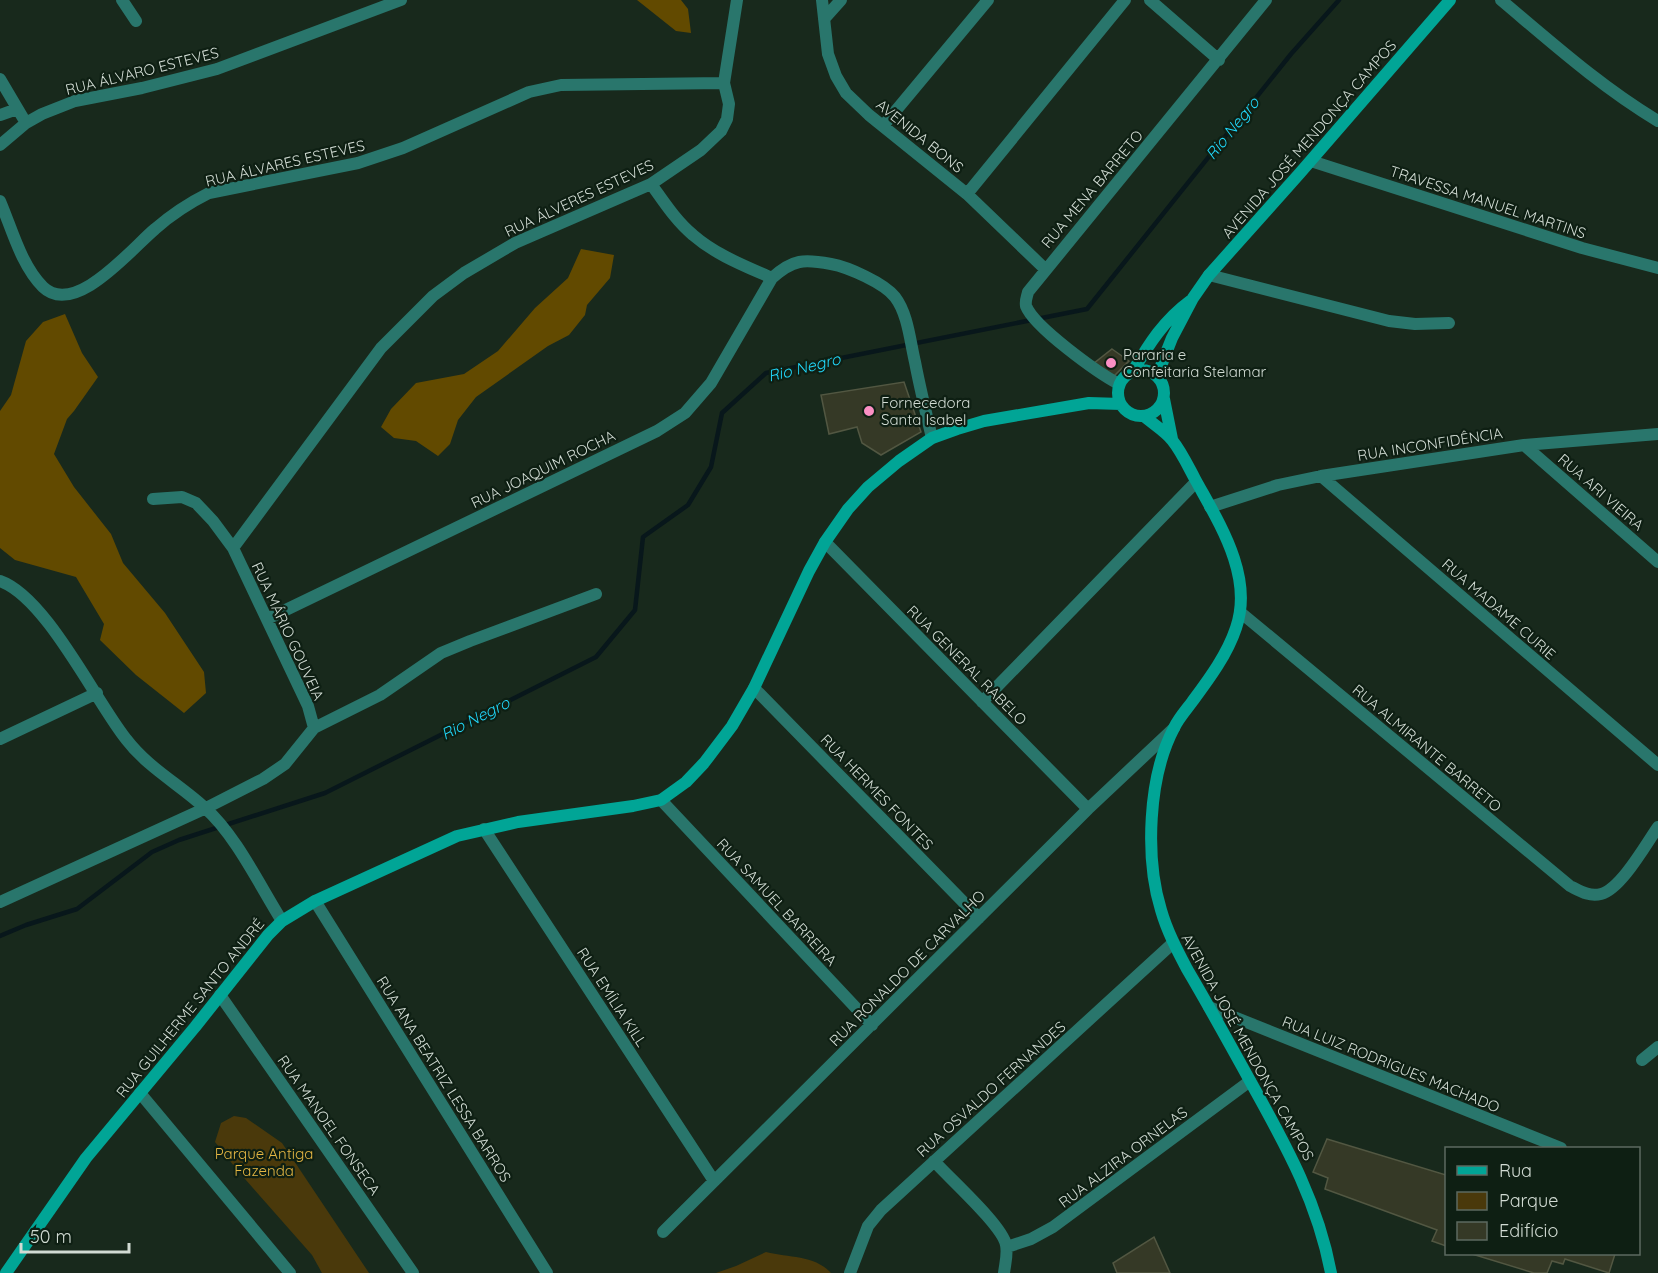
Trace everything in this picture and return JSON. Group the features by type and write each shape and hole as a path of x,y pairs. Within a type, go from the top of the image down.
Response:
{"main road":[{"name":"AVENIDA JOSÉ MENDONÇA CAMPOS","path":"1157,376 1172,338 1193,298 1209,275 1450,0"},
{"name":"AVENIDA JOSÉ MENDONÇA CAMPOS","path":"1133,371 1158,332 1174,313 1193,298"},
{"path":"1142,370 1150,371 1157,376 1164,387 1164,399 1160,407 1144,416 1135,416 1126,411 1121,405 1119,386 1127,374 1142,370"},
{"name":"RUA GUILHERME SANTO ANDRÉ","path":"1089,403 1119,386"},
{"name":"AVENIDA JOSÉ MENDONÇA CAMPOS","path":"1164,399 1172,439 1231,549 1239,572 1240,612 1236,628 1223,656 1174,728 1161,760 1154,797 1151,844 1155,882 1161,910 1173,943 1293,1157 1313,1204 1327,1248 1331,1273"},
{"name":"RUA GUILHERME SANTO ANDRÉ","path":"11,1271 86,1158 268,934 282,921 315,901 457,836 518,822 661,800 686,782 704,763 732,726 754,688 825,542 848,509 868,487 932,438 984,421 1089,403 1121,405"},
{"name":"AVENIDA JOSÉ MENDONÇA CAMPOS","path":"1144,416 1172,439"}],"street":[{"path":"122,0 136,21"},
{"name":"RUA ÁLVARO ESTEVES","path":"0,146 26,123 75,101 142,88 217,69 401,0"},
{"name":"RUA ÁLVERES ESTEVES","path":"233,548 381,348 433,296 464,273 515,243 651,184 701,150 721,131 727,118 729,104 724,83 738,0"},
{"name":"AVENIDA BONS","path":"822,0 828,54 836,76 846,93 967,194 1046,269"},
{"path":"825,19 841,0"},
{"path":"883,126 988,0"},
{"path":"967,194 1125,0"},
{"path":"1150,0 1219,60"},
{"name":"RUA MENA BARRETO","path":"1119,386 1077,357 1031,314 1025,300 1028,292 1266,0"},
{"path":"1501,0 1583,68 1636,108 1658,121"},
{"path":"0,79 26,123"},
{"name":"RUA ÁLVARES ESTEVES","path":"0,201 28,269 45,289 59,295 75,294 96,282 157,227 189,203 209,193 358,163 403,148 529,92 561,85 724,83"},
{"path":"0,115 17,109"},
{"name":"TRAVESSA MANUEL MARTINS","path":"1311,161 1582,248 1658,268"},
{"path":"651,184 675,216 693,235 717,252 772,278 781,270 808,260 839,265 884,286 895,296 902,308 932,438"},
{"path":"1209,275 1389,321 1414,324 1449,323"},
{"name":"RUA JOAQUIM ROCHA","path":"267,619 657,431 686,413 711,383 772,278"},
{"name":"RUA INCONFIDÊNCIA","path":"1210,507 1278,485 1321,476 1524,445 1658,434"},
{"name":"RUA ARI VIEIRA","path":"1524,445 1658,562"},
{"name":"RUA MADAME CURIE","path":"1321,476 1658,765"},
{"path":"982,702 1196,482"},
{"name":"RUA MÁRIO GOUVEIA","path":"153,499 182,497 196,503 233,548 308,706 314,728"},
{"name":"RUA GENERAL RABELO","path":"825,542 1088,809"},
{"path":"0,581 12,585 28,599 61,640 127,741 169,781 206,808 234,843 282,921"},
{"path":"0,902 206,808 263,779 285,764 314,728 380,695 441,653 470,640 596,594"},
{"name":"RUA ALMIRANTE BARRETO","path":"1240,612 1570,886 1586,894 1601,894 1615,887 1658,827"},
{"name":"RUA HERMES FONTES","path":"754,688 979,918"},
{"path":"0,739 97,693"},
{"name":"RUA RONALDO DE CARVALHO","path":"663,1232 1088,809 1174,728"},
{"name":"RUA SAMUEL BARREIRA","path":"661,800 872,1025"},
{"name":"RUA EMÍLIA KILL","path":"484,829 714,1182"},
{"name":"RUA ANA BEATRIZ LESSA BARROS","path":"315,901 547,1273"},
{"name":"RUA OSVALDO FERNANDES","path":"850,1273 868,1226 881,1210 1173,943"},
{"name":"RUA MANOEL FONSECA","path":"220,995 413,1273"},
{"name":"RUA LUIZ RODRIGUES MACHADO","path":"1209,1007 1556,1147"},
{"path":"1642,1060 1658,1047"},
{"name":"RUA ALZIRA ORNELAS","path":"1007,1247 1031,1239 1053,1227 1250,1081"},
{"path":"140,1093 290,1273"},
{"path":"934,1161 994,1224 1004,1239 1007,1247 1004,1273"}],"green space":[{"name":"Parque Antiga Fazenda","path":"234,1116 246,1118 282,1143 369,1273 322,1273 312,1255 215,1142 221,1123"},
{"path":"766,1252 809,1260 825,1267 831,1273 716,1273"}],"shaded area":[{"path":"637,0 681,0 688,9 691,33 676,31"},
{"path":"581,249 614,255 610,278 587,305 585,315 569,335 548,346 476,397 458,420 450,444 438,456 416,441 394,438 381,427 391,409 416,383 464,374 498,351 535,308 568,278"},
{"path":"65,314 82,353 98,377 67,419 54,454 74,487 111,534 123,563 165,613 204,672 206,693 184,713 136,675 100,640 104,624 76,577 15,560 0,548 0,411 11,395 26,341 43,322"}],"building":[{"name":"Pararia e Confeitaria Stelamar","path":"1112,349 1129,361 1114,376 1093,364"},
{"name":"Fornecedora Santa Isabel","path":"904,382 921,432 881,455 862,443 857,427 829,434 821,395"},
{"path":"1327,1139 1445,1175 1445,1246 1432,1241 1437,1230 1325,1189 1328,1178 1313,1172"},
{"path":"1154,1237 1170,1273 1117,1273 1113,1263"},
{"path":"1475,1255 1615,1255 1609,1273 1565,1259 1563,1264 1552,1261 1547,1273 1534,1273"}],"waterway":[{"name":"Rio Negro","path":"0,936 77,909 152,852 179,840 325,793 596,657 635,610 643,537 688,505 711,467 722,413 766,373 1087,309 1291,54 1339,0"}],"place":[{"name":"Pararia e Confeitaria Stelamar","path":"1111,363"},
{"name":"Fornecedora Santa Isabel","path":"869,411"}]}
